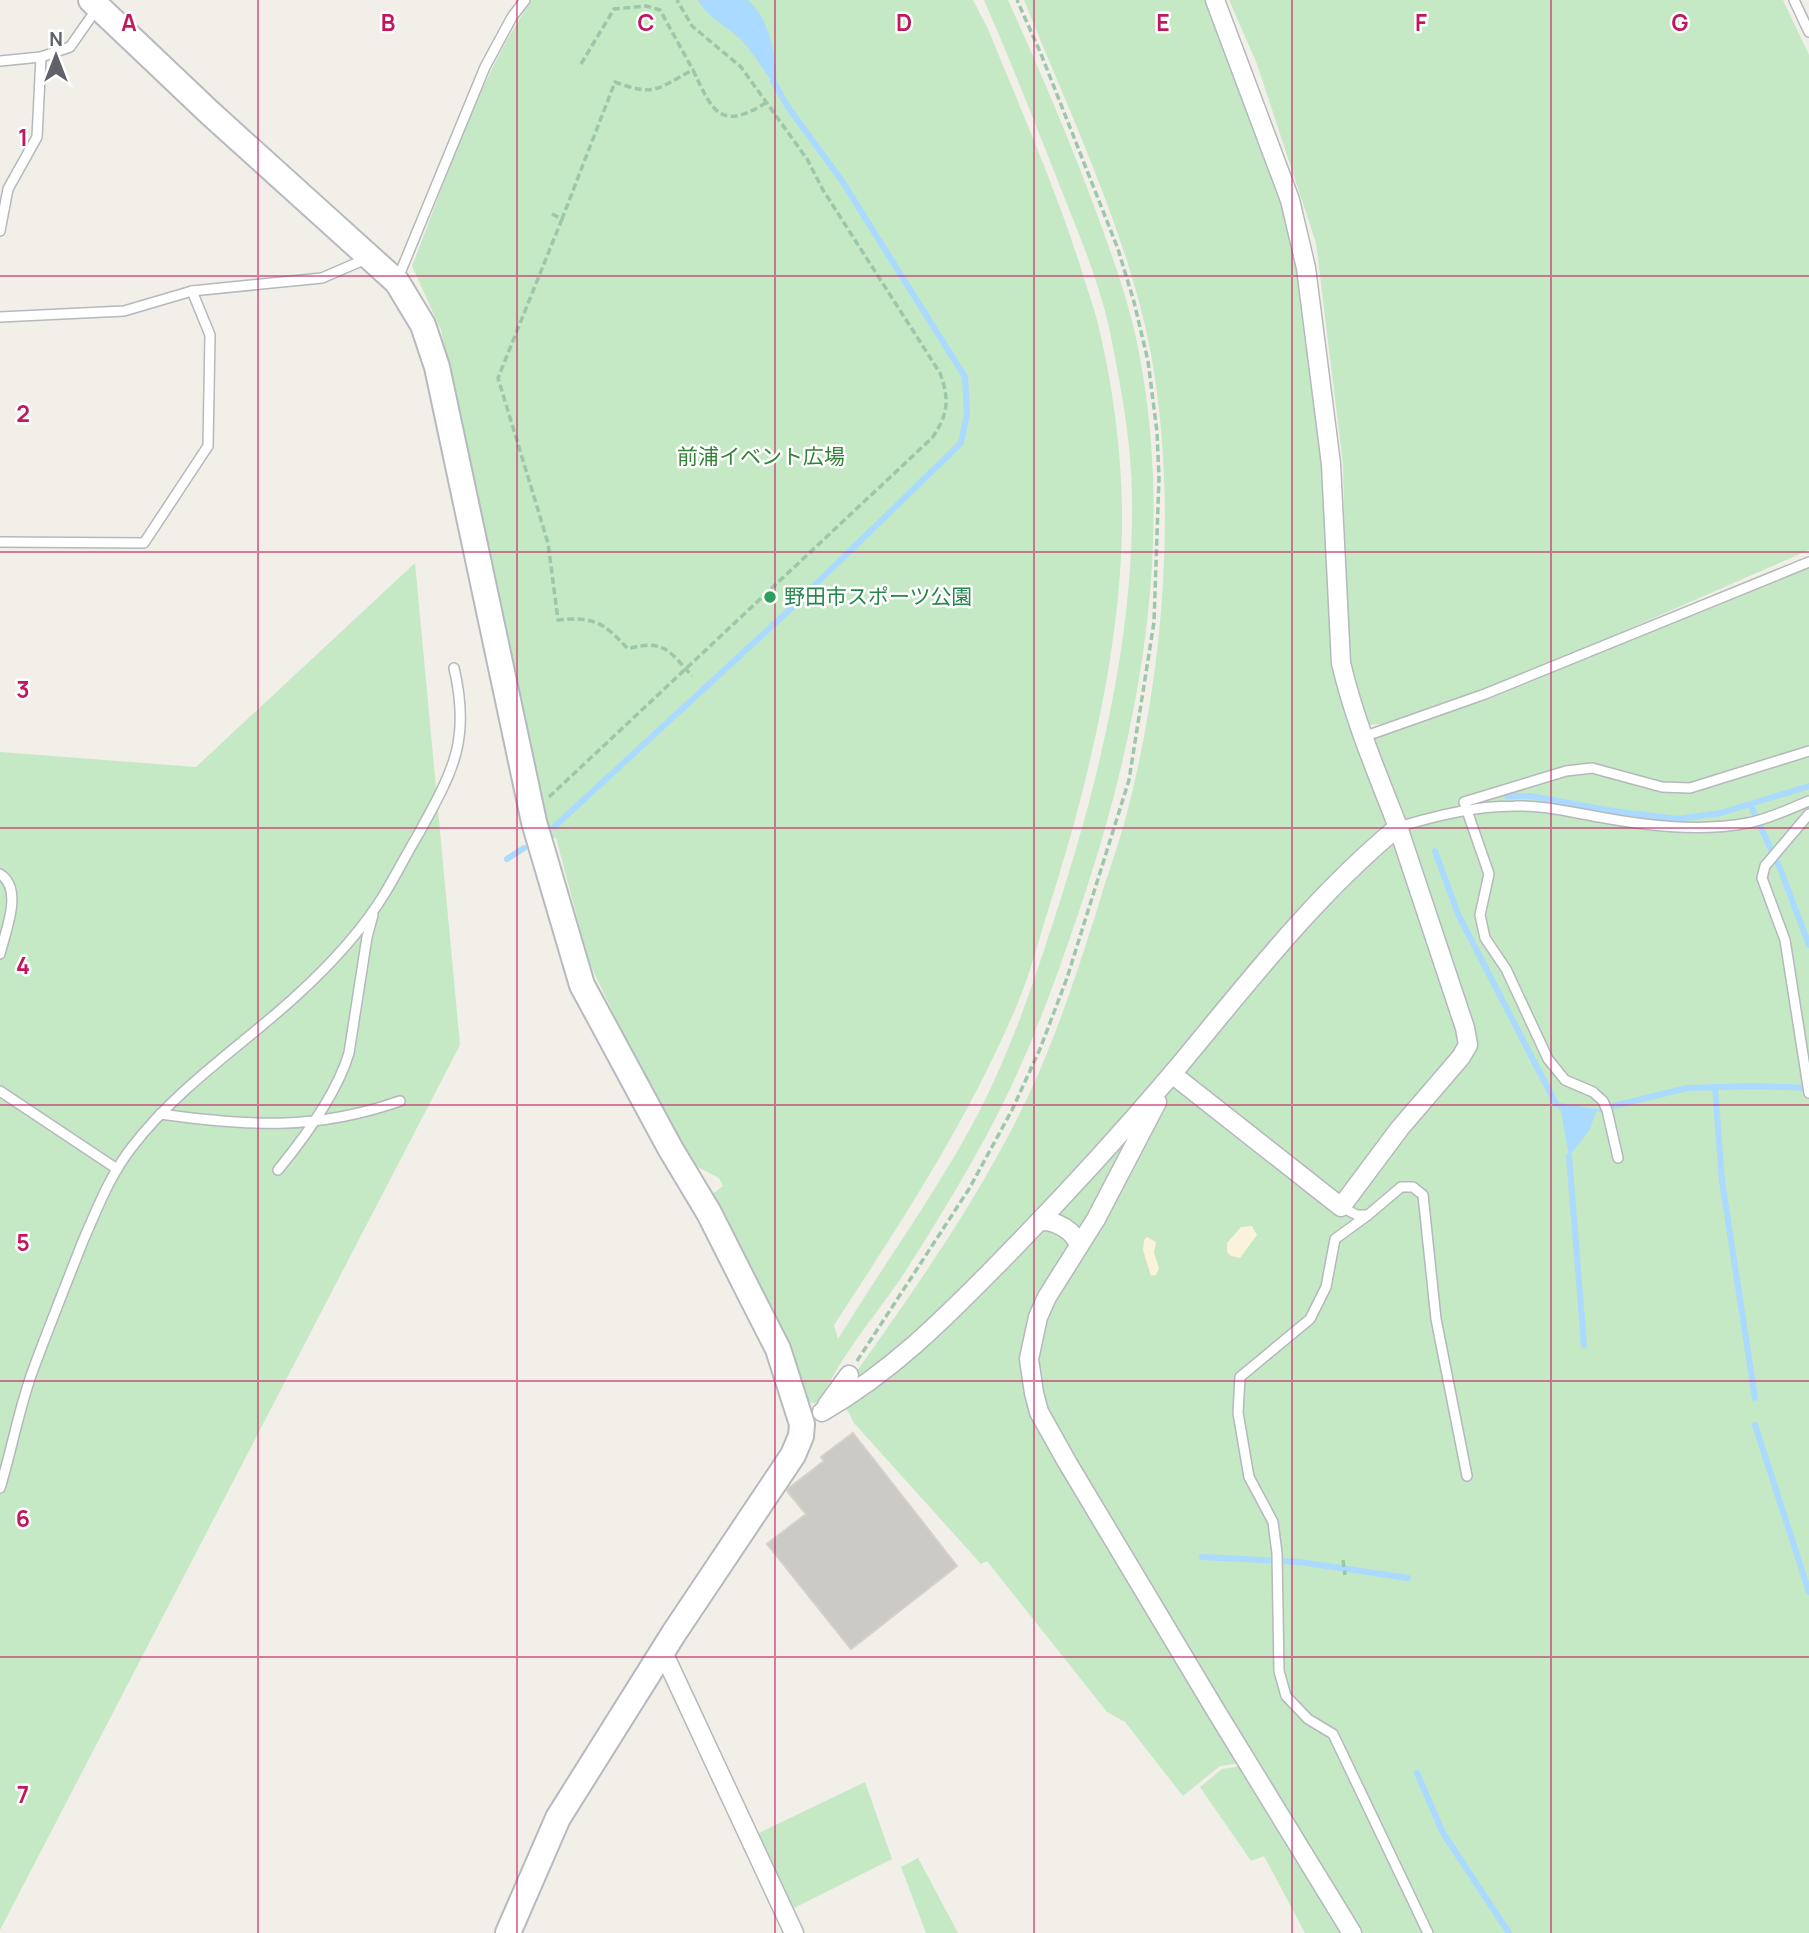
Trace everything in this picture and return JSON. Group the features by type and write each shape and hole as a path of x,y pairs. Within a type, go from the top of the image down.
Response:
{"street":[{"path":"1172,1074 1341,1207 1400,1128 1461,1057 1468,1045 1465,1028 1398,827 1363,737 1341,663 1331,464 1306,268 1290,200 1215,0"},
{"path":"95,3 210,113 397,282 423,325 437,367 532,813 582,985 670,1148 709,1213 812,1418"},
{"path":"812,1418 858,1391 916,1344 1040,1221 1172,1074 1297,924 1359,861 1398,827"},
{"path":"1172,1074 1079,1246 1047,1297 1033,1338 1031,1375 1039,1412 1216,1711 1352,1933"},
{"path":"1040,1221 1054,1222 1074,1234 1079,1246"},
{"path":"508,1933 558,1818 793,1455 812,1418 849,1375"},
{"path":"663,1652 794,1933"}],"lane":[{"path":"397,282 485,66 512,17 525,0"},
{"path":"1794,0 1809,32"},
{"path":"0,61 41,57 70,47 95,3"},
{"path":"0,231 8,190 37,136 41,57"},
{"path":"0,317 124,311 192,291 322,278 370,257"},
{"path":"0,542 144,543 208,446 211,335 192,291"},
{"path":"1363,737 1485,694 1809,562"},
{"path":"0,1488 24,1394 90,1224 117,1168 170,1102 296,996 354,936 375,907 447,782 457,752 462,720 461,697 454,668"},
{"path":"1618,1158 1605,1105 1593,1092 1565,1080 1548,1059 1506,969 1485,938 1480,915 1489,874 1464,802 1566,771 1592,768 1662,787 1690,788 1809,751"},
{"path":"1398,827 1465,810 1517,806 1568,810 1599,817 1687,828 1764,819 1809,801"},
{"path":"1808,1088 1785,940 1762,878 1765,866 1809,814"},
{"path":"0,874 9,883 12,901 0,954"},
{"path":"278,1170 313,1122 344,1069 367,937 375,907"},
{"path":"0,1091 117,1168"},
{"path":"160,1114 241,1123 313,1122 355,1116 400,1101"},
{"path":"1428,1933 1333,1734 1308,1719 1286,1696 1279,1671 1279,1566 1273,1522 1249,1477 1238,1413 1240,1377 1310,1319 1326,1287 1335,1239 1401,1186 1413,1187 1423,1195 1436,1319 1467,1476"},
{"path":"1341,1207 1357,1214 1368,1214"}],"path":[{"path":"532,813 932,438 944,421 946,388 940,373 823,190 807,159 741,67 692,26 677,0"},
{"path":"849,1375 969,1189 1012,1110 1040,1049 1067,978 1129,780 1154,622 1159,478 1157,432 1148,361 1118,248 1017,0"},
{"path":"582,64 614,9 646,6 660,10 716,112 738,117 767,102"},
{"path":"692,676 673,655 657,645 646,643 628,649 612,632 590,619 558,620 548,543 498,378 615,82 637,90 652,91 693,70"},
{"path":"552,214 562,219"},
{"path":"1343,1560 1345,1575"}],"green space":[{"name":"野田市スポーツ公園","path":"532,0 973,0 988,29 1050,182 1099,328 1109,377 1121,478 1120,575 1100,717 1077,811 1028,976 1000,1043 934,1167 834,1325 838,1339 962,1143 989,1093 1016,1028 1064,888 1095,779 1108,723 1126,611 1131,555 1130,460 1123,400 1107,320 1078,231 984,0 1008,0 1020,27 1098,217 1124,292 1139,350 1151,440 1154,510 1151,581 1131,721 1096,859 1046,1004 1003,1104 927,1237 898,1283 840,1363 818,1404 804,1398 710,1196 723,1186 719,1178 692,1164 664,1120 589,962 556,838 553,838 540,793 441,330 412,266 479,96"},
{"path":"1024,0 1211,0 1292,225 1326,467 1330,622 1389,825 1098,1151 918,1335 837,1399 909,1297 976,1193 1016,1121 1040,1069 1070,990 1124,824 1149,710 1163,590 1165,530 1164,470 1151,354 1141,310 1113,220"},
{"path":"1229,0 1783,0 1809,55 1809,550 1530,672 1383,724 1367,725 1354,686 1347,652 1343,464 1316,243 1257,64"},
{"path":"1809,561 1809,1933 1359,1933 1045,1410 1036,1354 1047,1310 1168,1087 1178,1085 1341,1216 1404,1129 1472,1048 1371,742 1383,734 1489,699 1671,623"},
{"path":"415,563 460,1045 0,1930 0,752 196,767"},
{"path":"1394,840 1462,1044 1342,1197 1179,1071 1320,907"},
{"path":"1137,1121 1083,1231 1056,1214"},
{"path":"1047,1227 1072,1243 1023,1374 1241,1763 1220,1766 1183,1796 1125,1722 1107,1712 987,1561 981,1564 854,1423 845,1406 1041,1229"},
{"path":"1242,1766 1345,1933 1305,1933 1264,1856 1251,1861 1200,1787 1222,1769"},
{"path":"865,1782 892,1859 794,1908 757,1834"},
{"path":"918,1858 958,1933 926,1933 901,1867"}],"sand":[{"path":"1252,1226 1257,1235 1240,1258 1231,1256 1227,1252 1227,1243 1241,1227"},
{"path":"1147,1237 1156,1242 1154,1253 1159,1268 1156,1275 1151,1276 1143,1250"}],"water":[{"path":"698,0 748,0 762,19 771,40 777,87 743,42"},
{"path":"1556,1104 1602,1110 1596,1112 1589,1131 1569,1156 1561,1111"}],"building":[{"path":"853,1433 957,1566 851,1649 767,1544 806,1514 787,1491 789,1488 824,1461 821,1457"}],"waterway":[{"path":"554,827 785,614 961,443 967,414 965,377 842,181 788,107 773,81"},
{"path":"1507,796 1531,796 1606,810 1678,819 1721,813 1809,786"},
{"path":"1750,804 1781,871 1809,945"},
{"path":"507,859 524,848"},
{"path":"1435,851 1458,914 1556,1104"},
{"path":"1715,1087 1722,1181 1755,1398"},
{"path":"1601,1109 1687,1088 1809,1088"},
{"path":"1569,1156 1584,1345"},
{"path":"1755,1425 1809,1592"},
{"path":"1202,1557 1300,1562 1408,1578"},
{"path":"1417,1773 1443,1833 1509,1933"}],"place":[{"name":"野田市スポーツ公園","path":"770,597"}],"park label":[{"name":"前浦イベント広場","path":"761,457"}]}
